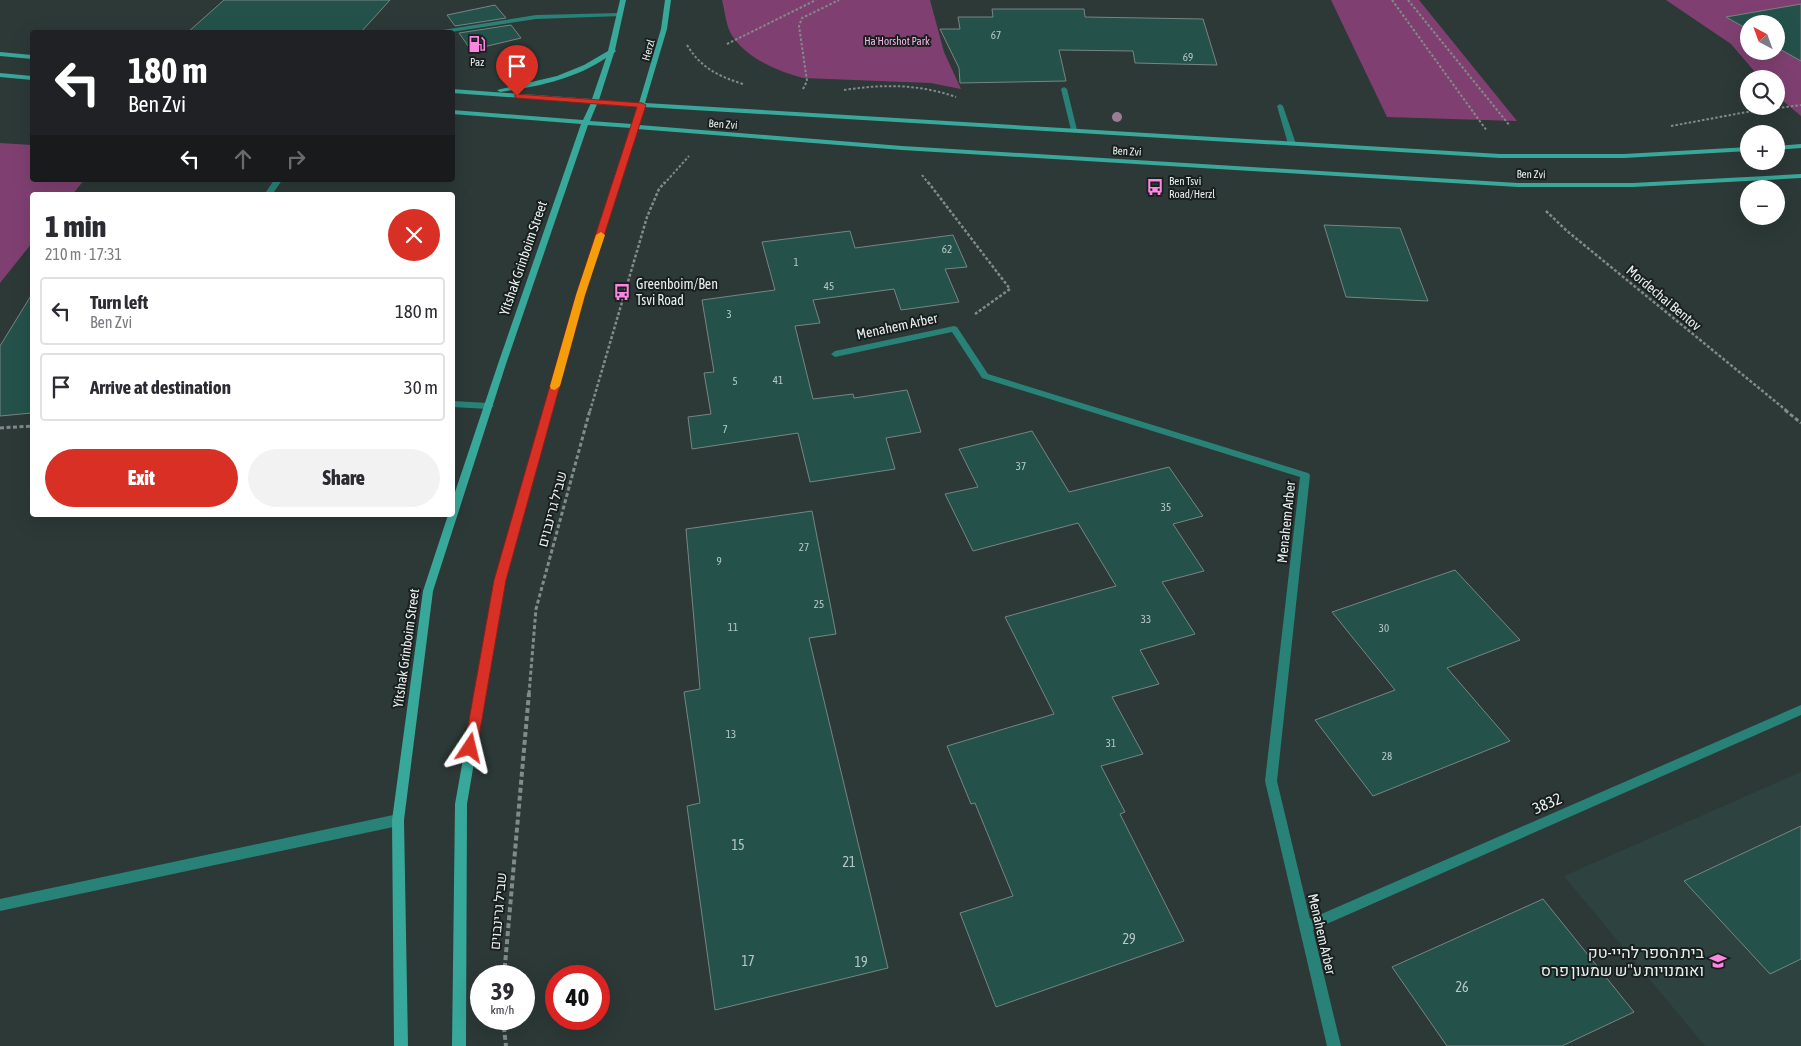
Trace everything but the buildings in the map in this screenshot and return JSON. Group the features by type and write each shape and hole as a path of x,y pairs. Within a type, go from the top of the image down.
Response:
{"main road":[{"path":"596,101 613,51 623,0"},
{"name":"Herzl","path":"636,128 664,30 668,0"},
{"path":"478,93 512,89 562,77 598,61 613,51"},
{"path":"0,54 30,57"},
{"path":"0,75 30,78"},
{"name":"Ben Zvi","path":"455,91 642,105 1500,156 1624,156 1740,150"},
{"name":"Yitshak Grinboim Street","path":"455,509 585,124 596,101"},
{"name":"Ben Zvi","path":"455,112 702,134 902,148 1518,185 1633,185 1801,176"},
{"path":"459,1046 461,804 500,580 581,295 636,128"},
{"path":"1785,147 1801,146"},
{"name":"Yitshak Grinboim Street","path":"400,1046 398,820 428,591 452,517"}],"street":[{"path":"455,30 536,17 620,16"},
{"path":"1064,89 1074,130"},
{"path":"1280,106 1292,144"},
{"name":"Menahem Arber","path":"835,354 954,329 985,376 1305,475 1271,781 1334,1046"},
{"path":"455,404 489,406"},
{"name":"3832","path":"1306,927 1801,710"},
{"path":"0,906 398,820"}],"path":[{"path":"727,44 816,0"},
{"path":"802,89 807,81 799,26 802,18 839,0"},
{"path":"1392,0 1488,132"},
{"path":"1408,0 1510,126"},
{"path":"712,108 718,86 726,79"},
{"path":"1664,128 1747,112 1801,105"},
{"name":"שביל גרינבוים","path":"505,965 536,609 603,364 647,217 659,189 693,151 702,134"},
{"path":"902,148 1010,289 954,329"},
{"name":"Mordechai Bentov","path":"1518,185 1568,232 1801,423"},
{"path":"0,428 30,426"},
{"path":"504,1030 506,1046"}],"shaded area":[{"name":"בית הספר להיי-טק ואומנויות ע\"ש שמעון פרס","path":"1801,772 1801,1046 1705,1046 1564,876"}],"green space":[{"name":"Ha'Horshot Park","path":"722,0 930,0 944,52 961,89 931,83 803,78 784,72 755,58 739,45 729,29"},
{"path":"1331,0 1419,0 1517,121 1387,117"},
{"path":"1666,0 1801,0 1801,116 1785,103 1785,70 1753,70 1745,60 1785,60 1785,15 1740,15 1740,54 1731,44"},
{"path":"0,143 30,145 30,182 82,182 74,192 30,192 30,246 0,283"}],"slow traffic":[{"path":"555,386 581,295 601,235"}],"place":[{"name":"Paz","path":"477,44"},
{"name":"Ben Tsvi Road/Herzl","path":"1155,187"},
{"name":"Greenboim/Ben Tsvi Road","path":"622,292"},
{"name":"בית הספר להיי-טק ואומנויות ע\"ש שמעון פרס","path":"1718,961"}],"route":[{"path":"470,748 500,580 581,295 630,148 642,105 517,96"}]}
